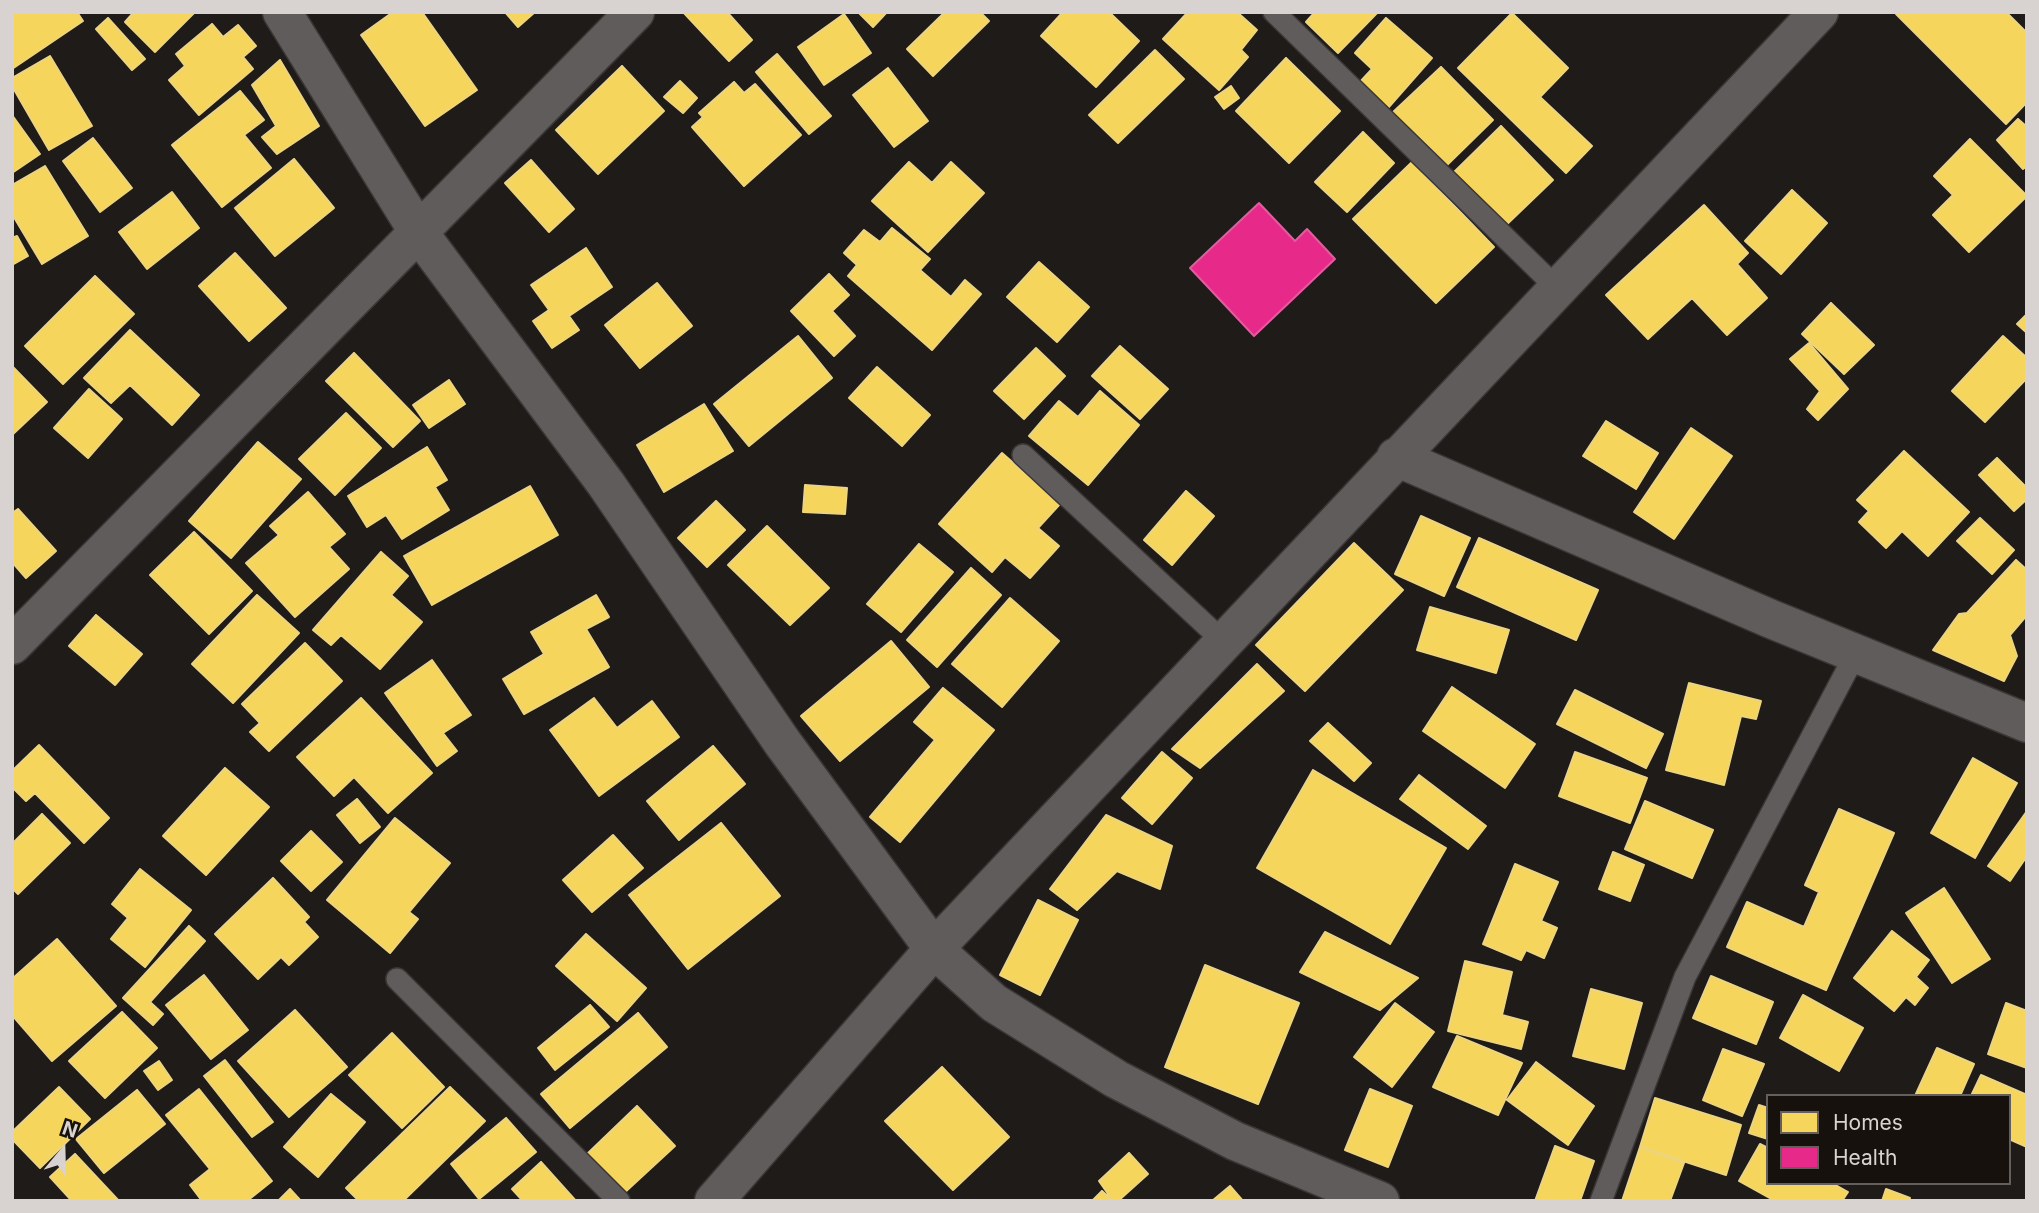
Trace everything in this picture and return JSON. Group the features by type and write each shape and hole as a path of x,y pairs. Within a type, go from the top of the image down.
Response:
{"street":[{"path":"282,12 419,233 606,484 782,742 933,949 994,1003 1116,1079 1235,1141 1379,1201"},
{"path":"12,645 635,12"},
{"path":"715,1201 933,949 1819,12"},
{"path":"1396,457 2027,723"}],"lane":[{"path":"1274,12 1557,288"},
{"path":"1023,455 1223,641"},
{"path":"1601,1201 1685,977 1856,653"},
{"path":"397,979 619,1201"}],"building: Homes":[{"path":"13,12 77,12 83,21 12,69"},
{"path":"134,12 195,12 155,52 125,22"},
{"path":"393,12 422,12 477,90 425,126 361,35"},
{"path":"505,12 535,12 518,27"},
{"path":"683,12 727,12 752,40 729,61"},
{"path":"858,12 887,12 873,27"},
{"path":"945,12 980,12 989,21 933,76 907,49"},
{"path":"1063,12 1109,12 1139,41 1096,87 1041,36"},
{"path":"1188,12 1237,12 1257,30 1241,50 1248,57 1219,90 1163,39"},
{"path":"1315,12 1378,12 1338,53 1306,22"},
{"path":"2006,12 2027,33 2027,102 2006,124 1896,14"},
{"path":"1512,13 1568,68 1540,97 1592,146 1566,173 1458,68"},
{"path":"844,14 871,53 824,85 798,47"},
{"path":"108,18 145,59 132,70 96,29"},
{"path":"1386,18 1432,58 1388,108 1359,83 1372,69 1355,53"},
{"path":"212,24 223,37 238,25 256,46 243,57 253,69 199,115 169,80 185,66 176,54"},
{"path":"1155,50 1184,79 1118,143 1089,115"},
{"path":"777,54 831,116 809,134 756,72"},
{"path":"50,56 92,126 49,150 12,86 12,78"},
{"path":"1286,58 1340,111 1289,163 1236,111"},
{"path":"280,60 319,126 277,154 262,137 276,126 252,85"},
{"path":"622,66 664,111 598,174 556,130"},
{"path":"1441,67 1493,120 1444,168 1391,114"},
{"path":"888,68 928,121 894,147 853,95"},
{"path":"680,81 697,98 683,113 664,97"},
{"path":"734,82 744,93 755,84 801,135 744,186 692,127 703,117 699,113"},
{"path":"1231,86 1239,98 1224,109 1215,97"},
{"path":"240,91 264,120 244,135 271,168 222,207 172,145"},
{"path":"12,115 40,154 12,173"},
{"path":"2018,119 2027,127 2027,166 2023,169 1997,140"},
{"path":"1501,126 1553,180 1502,229 1451,175"},
{"path":"1363,132 1394,163 1347,212 1315,182"},
{"path":"93,138 132,188 100,212 63,161"},
{"path":"1970,139 2027,196 1969,252 1933,215 1953,195 1934,176"},
{"path":"294,159 334,208 275,256 235,208"},
{"path":"531,160 574,209 549,232 505,183"},
{"path":"909,162 932,183 951,162 984,193 928,252 872,201"},
{"path":"1412,162 1494,247 1436,303 1353,219"},
{"path":"45,166 88,236 42,264 12,214 12,185"},
{"path":"1792,190 1827,223 1781,274 1745,241"},
{"path":"172,192 199,228 147,269 119,232"},
{"path":"1704,205 1748,253 1737,264 1767,298 1727,335 1692,298 1648,339 1606,295"},
{"path":"892,228 930,259 920,270 951,297 965,280 981,294 932,350 848,276 857,265 844,253 864,230 880,242"},
{"path":"17,236 28,256 12,265 12,238"},
{"path":"586,248 612,287 569,316 579,330 552,348 533,321 549,310 531,285"},
{"path":"235,253 286,308 249,341 199,286"},
{"path":"1039,262 1089,307 1057,342 1007,297"},
{"path":"829,274 849,295 832,311 855,336 834,356 791,311"},
{"path":"95,276 134,314 63,384 25,346"},
{"path":"657,283 692,326 640,368 605,325"},
{"path":"1831,303 1874,345 1844,374 1802,334"},
{"path":"2027,314 2027,333 2017,324"},
{"path":"130,330 199,395 172,425 130,385 111,403 84,378"},
{"path":"798,336 832,378 749,446 714,404"},
{"path":"2003,336 2027,358 2027,378 1985,422 1952,391"},
{"path":"1809,343 1848,389 1818,420 1807,409 1820,391 1790,359"},
{"path":"1120,346 1168,389 1140,419 1092,376"},
{"path":"1036,348 1065,376 1024,419 994,391"},
{"path":"354,353 420,421 393,447 326,381"},
{"path":"12,366 47,402 12,435"},
{"path":"877,367 930,415 902,446 849,398"},
{"path":"449,380 465,404 429,428 413,405"},
{"path":"89,389 122,419 88,458 54,428"},
{"path":"1100,391 1139,425 1088,485 1029,436 1059,401 1078,417"},
{"path":"704,404 733,451 664,492 637,445"},
{"path":"346,413 381,448 335,495 299,459"},
{"path":"1606,421 1658,453 1636,489 1583,456"},
{"path":"1691,428 1732,456 1674,539 1634,512"},
{"path":"258,442 301,479 231,558 189,521"},
{"path":"427,447 447,480 435,487 449,510 402,539 386,515 367,527 348,496"},
{"path":"1904,451 1969,512 1928,556 1902,531 1886,548 1859,522 1869,511 1857,500"},
{"path":"1002,453 1060,504 1038,528 1059,546 1030,578 1005,557 992,572 939,524"},
{"path":"1997,458 2027,488 2027,499 2014,511 1979,475"},
{"path":"805,485 847,488 845,514 803,512"},
{"path":"530,486 558,535 432,605 404,556"},
{"path":"1186,491 1214,516 1172,565 1144,540"},
{"path":"308,492 345,534 329,547 349,569 295,617 246,563 279,535 270,526"},
{"path":"716,501 745,530 707,567 678,538"},
{"path":"18,509 56,551 26,578 12,562 12,513"},
{"path":"1421,516 1470,538 1444,596 1395,574"},
{"path":"1980,518 2014,550 1992,574 1957,541"},
{"path":"767,526 829,588 790,625 728,565"},
{"path":"194,532 252,591 209,634 150,575"},
{"path":"1479,538 1598,590 1576,640 1457,587"},
{"path":"1354,543 1403,590 1305,691 1256,645"},
{"path":"919,544 953,572 901,632 867,604"},
{"path":"381,552 408,576 391,595 422,622 380,669 341,635 331,645 313,630"},
{"path":"2016,560 2027,570 2027,615 2010,635 2017,656 2004,681 1933,650 1959,614 1967,613"},
{"path":"971,568 1001,595 937,667 907,640"},
{"path":"257,595 299,633 233,703 192,664"},
{"path":"596,595 609,617 586,629 609,667 524,714 503,679 544,654 531,632"},
{"path":"1010,598 1059,641 1002,707 952,664"},
{"path":"1430,607 1509,630 1496,673 1417,650"},
{"path":"96,615 142,654 115,685 69,646"},
{"path":"891,641 929,687 840,761 801,716"},
{"path":"305,643 342,681 269,751 250,732 260,723 242,704"},
{"path":"432,660 471,715 443,733 457,751 437,766 385,693"},
{"path":"1257,664 1284,691 1200,768 1172,749"},
{"path":"1689,683 1761,701 1756,719 1741,716 1724,785 1666,770"},
{"path":"1452,687 1535,744 1505,788 1423,731"},
{"path":"943,688 994,730 900,842 870,817 935,740 914,722"},
{"path":"1575,690 1663,734 1646,768 1557,724"},
{"path":"361,698 432,773 388,813 354,777 334,796 297,757"},
{"path":"594,698 617,728 652,701 679,737 599,796 550,730"},
{"path":"1328,723 1371,763 1354,781 1310,741"},
{"path":"39,745 109,818 84,843 35,793 26,801 12,787 12,771"},
{"path":"713,746 745,784 679,840 647,801"},
{"path":"1162,752 1192,778 1152,824 1122,798"},
{"path":"1575,752 1647,778 1630,823 1559,796"},
{"path":"1973,758 2017,783 1975,858 1931,833"},
{"path":"225,768 269,807 206,875 163,836"},
{"path":"1313,770 1446,848 1390,944 1257,868"},
{"path":"1419,775 1486,826 1468,849 1400,799"},
{"path":"357,799 380,827 360,843 337,815"},
{"path":"1645,801 1713,830 1692,878 1625,849"},
{"path":"1839,809 1894,833 1826,990 1727,947 1747,902 1804,927 1819,892 1805,885"},
{"path":"2027,811 2027,856 2010,881 1988,866"},
{"path":"42,814 70,843 18,894 12,888 12,844"},
{"path":"1106,815 1172,846 1160,889 1117,871 1077,910 1050,889"},
{"path":"395,818 450,863 409,912 418,919 390,953 327,900"},
{"path":"721,823 780,896 688,969 629,895"},
{"path":"311,831 342,862 311,891 281,861"},
{"path":"613,835 643,868 592,912 563,880"},
{"path":"1613,852 1644,865 1630,901 1599,889"},
{"path":"1515,864 1558,882 1541,921 1557,928 1544,958 1526,950 1521,960 1483,944"},
{"path":"140,869 191,910 145,967 111,939 128,918 112,904"},
{"path":"273,878 309,917 304,922 318,937 289,965 281,957 258,979 215,934"},
{"path":"1944,888 1990,959 1952,983 1906,913"},
{"path":"1038,900 1078,920 1040,995 1000,975"},
{"path":"189,926 205,941 150,1002 163,1014 153,1025 123,998"},
{"path":"1892,931 1929,960 1916,977 1928,988 1915,1005 1906,997 1894,1011 1854,978"},
{"path":"1325,932 1418,978 1380,1010 1300,972"},
{"path":"586,934 646,988 617,1021 556,966"},
{"path":"57,939 116,1006 52,1061 12,1015 12,979"},
{"path":"1465,961 1512,972 1502,1015 1528,1022 1521,1049 1448,1031"},
{"path":"1205,965 1299,1003 1258,1104 1165,1067"},
{"path":"204,975 248,1030 211,1059 166,1005"},
{"path":"1711,976 1773,1002 1756,1044 1693,1018"},
{"path":"1591,989 1642,1003 1624,1069 1573,1056"},
{"path":"1803,995 1863,1028 1839,1071 1780,1038"},
{"path":"1395,1003 1434,1032 1392,1087 1354,1057"},
{"path":"2006,1003 2027,1011 2027,1068 1988,1054"},
{"path":"590,1005 609,1027 555,1070 538,1048"},
{"path":"295,1010 347,1067 289,1117 238,1061"},
{"path":"122,1012 157,1048 105,1098 69,1061"},
{"path":"638,1013 667,1047 570,1128 541,1094"},
{"path":"392,1033 444,1087 402,1128 349,1075"},
{"path":"1457,1036 1522,1063 1498,1115 1433,1087"},
{"path":"1937,1048 1974,1064 1961,1094 1916,1094"},
{"path":"1723,1049 1764,1064 1742,1116 1703,1100"},
{"path":"225,1060 273,1122 252,1137 204,1076"},
{"path":"159,1061 172,1080 158,1090 144,1071"},
{"path":"1536,1062 1594,1106 1568,1145 1507,1100"},
{"path":"942,1067 1009,1137 953,1190 885,1121"},
{"path":"1981,1075 2027,1095 2027,1147 2011,1140 2011,1094 1972,1094"},
{"path":"59,1087 90,1119 40,1168 12,1139 12,1132"},
{"path":"450,1087 485,1121 403,1201 359,1201 346,1188"},
{"path":"199,1089 272,1181 247,1201 202,1201 190,1185 210,1169 166,1115"},
{"path":"1370,1089 1412,1106 1388,1167 1345,1150"},
{"path":"137,1090 165,1124 104,1173 76,1139"},
{"path":"331,1094 365,1122 318,1177 284,1147"},
{"path":"1655,1098 1741,1125 1726,1175 1640,1147"},
{"path":"1759,1105 1766,1107 1766,1138 1749,1133"},
{"path":"637,1106 675,1146 623,1194 586,1155"},
{"path":"506,1118 536,1152 479,1199 451,1164"},
{"path":"1760,1144 1766,1147 1766,1185 1836,1185 1848,1192 1842,1201 1775,1201 1739,1181"},
{"path":"1555,1146 1594,1161 1580,1201 1535,1201"},
{"path":"1640,1147 1684,1163 1670,1201 1622,1201"},
{"path":"1129,1153 1148,1174 1118,1201 1113,1201 1099,1181"},
{"path":"75,1154 119,1201 72,1201 50,1177"},
{"path":"541,1162 576,1201 523,1201 512,1189"},
{"path":"1230,1186 1243,1201 1212,1201"},
{"path":"290,1189 301,1201 278,1201"},
{"path":"1886,1189 1910,1198 1909,1201 1882,1201"},
{"path":"1102,1191 1113,1201 1092,1201"}],"building: Health":[{"path":"1259,203 1295,241 1307,229 1335,259 1254,336 1190,268"}]}
